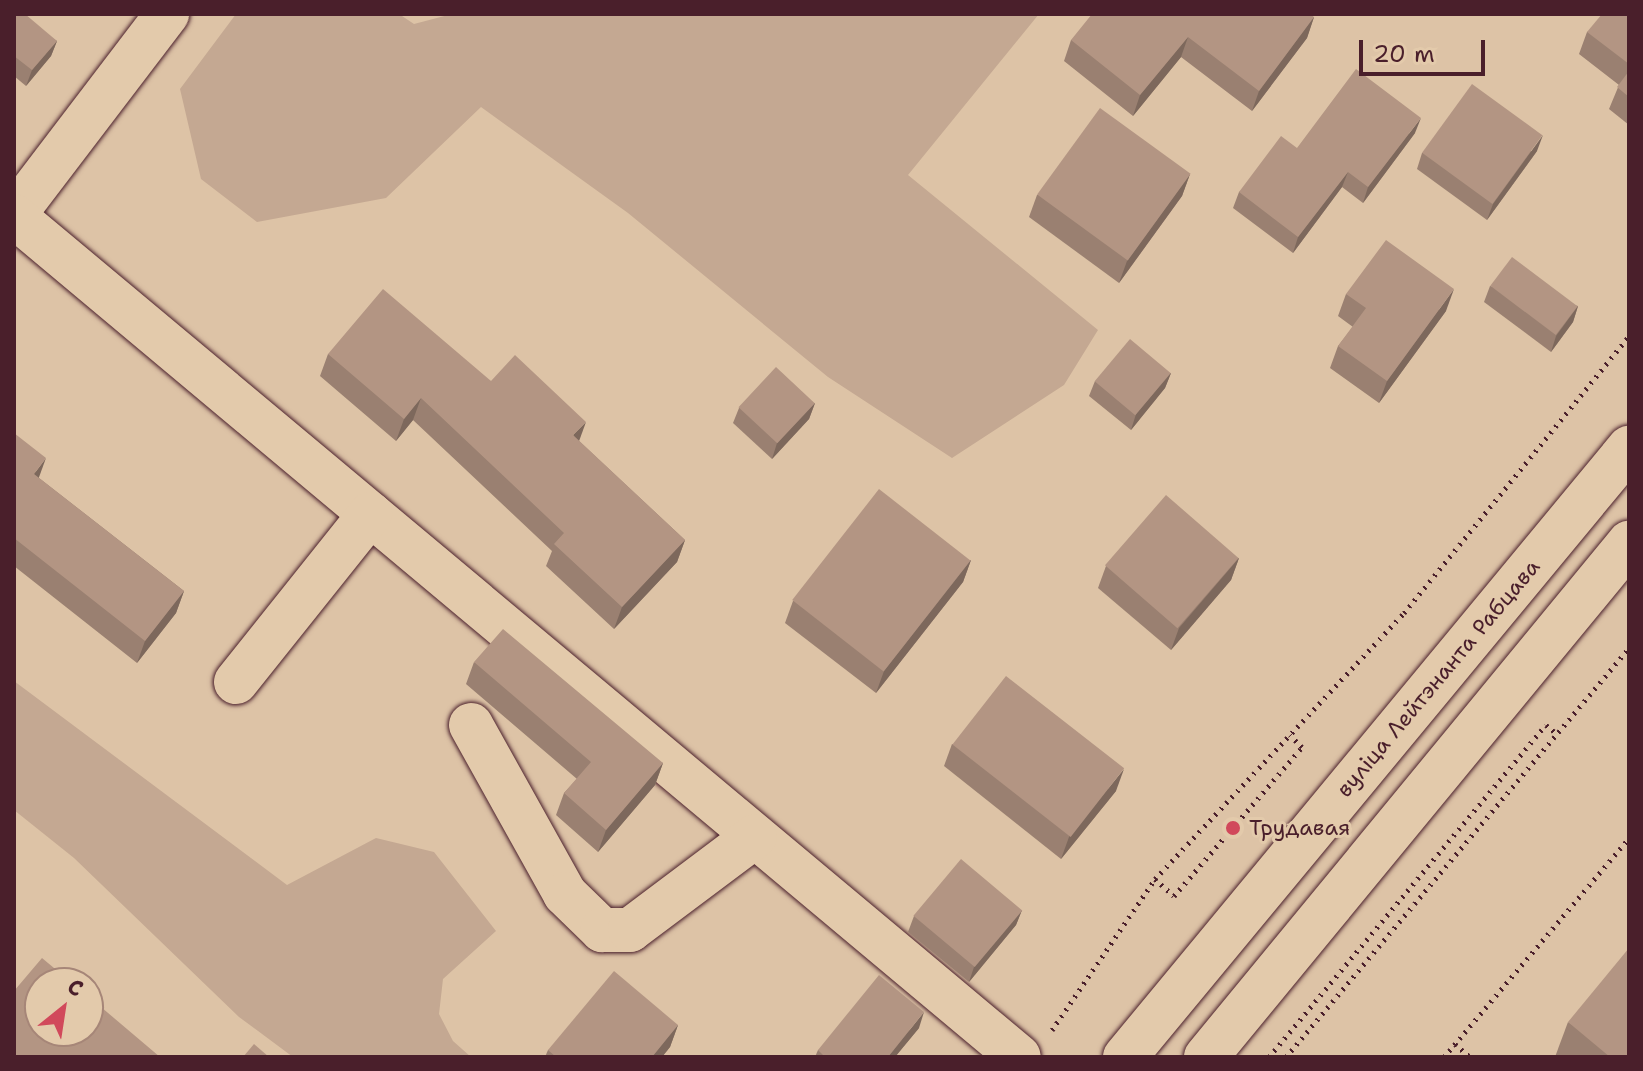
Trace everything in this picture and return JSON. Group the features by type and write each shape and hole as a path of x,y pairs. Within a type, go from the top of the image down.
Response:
{"main road":[{"path":"167,14 14,215 755,836 1030,1051"},
{"name":"вуліца Лейтэнанта Рабцава","path":"1125,1057 1629,448"},
{"path":"236,682 370,514"},
{"path":"1206,1057 1629,543"},
{"path":"471,725 565,894 602,930 630,930 755,836"}],"path":[{"path":"1030,1051 1155,879 1478,529 1629,336"},
{"path":"1286,1057 1629,648"},
{"path":"1269,1057 1546,725 1557,734"},
{"path":"1155,879 1174,896 1302,747 1290,735"},
{"path":"1444,1057 1629,838"},
{"path":"1455,1044 1470,1057"}],"shaded area":[{"path":"236,14 399,14 414,24 452,14 1039,14 908,175 1098,330 1064,385 952,458 828,377 628,213 481,107 386,198 257,222 201,179 180,89"},
{"path":"14,681 287,885 376,838 434,852 496,931 443,979 439,1014 453,1041 471,1057 293,1057 239,1017 74,858 14,810"}],"building":[{"path":"14,14 25,14 57,41 32,70 14,56"},
{"path":"1092,14 1310,14 1314,17 1259,91 1188,37 1140,95 1071,40"},
{"path":"1602,14 1629,14 1629,64 1587,32"},
{"path":"1356,69 1421,118 1368,187 1348,172 1298,237 1239,192 1281,136 1297,148"},
{"path":"1629,71 1629,97 1617,87"},
{"path":"1472,84 1542,135 1492,204 1422,153"},
{"path":"1100,108 1191,174 1128,260 1037,195"},
{"path":"1386,240 1454,289 1387,381 1338,346 1366,308 1346,294"},
{"path":"1512,257 1577,306 1556,335 1490,286"},
{"path":"383,289 491,381 515,355 586,422 573,435 685,540 622,607 554,544 564,533 421,398 404,419 328,354"},
{"path":"1130,339 1171,373 1135,415 1095,381"},
{"path":"776,367 815,403 777,443 738,407"},
{"path":"14,433 46,458 34,474 184,591 145,641 14,538"},
{"path":"879,489 970,560 884,672 792,600"},
{"path":"1166,495 1238,558 1177,628 1105,565"},
{"path":"503,629 663,763 606,830 564,793 591,762 474,662"},
{"path":"1006,676 1124,768 1071,837 952,745"},
{"path":"961,859 1022,910 975,967 913,916"},
{"path":"1629,948 1629,1057 1610,1057 1568,1022"},
{"path":"42,958 53,967 34,967"},
{"path":"614,971 678,1025 652,1057 556,1057 548,1050"},
{"path":"879,975 924,1012 888,1057 825,1057 818,1050"},
{"path":"24,979 24,1047 104,1047 104,1010 160,1057 14,1057 14,991"},
{"path":"254,1044 269,1057 243,1057"}],"place":[{"name":"Трудавая","path":"1233,828"}]}
